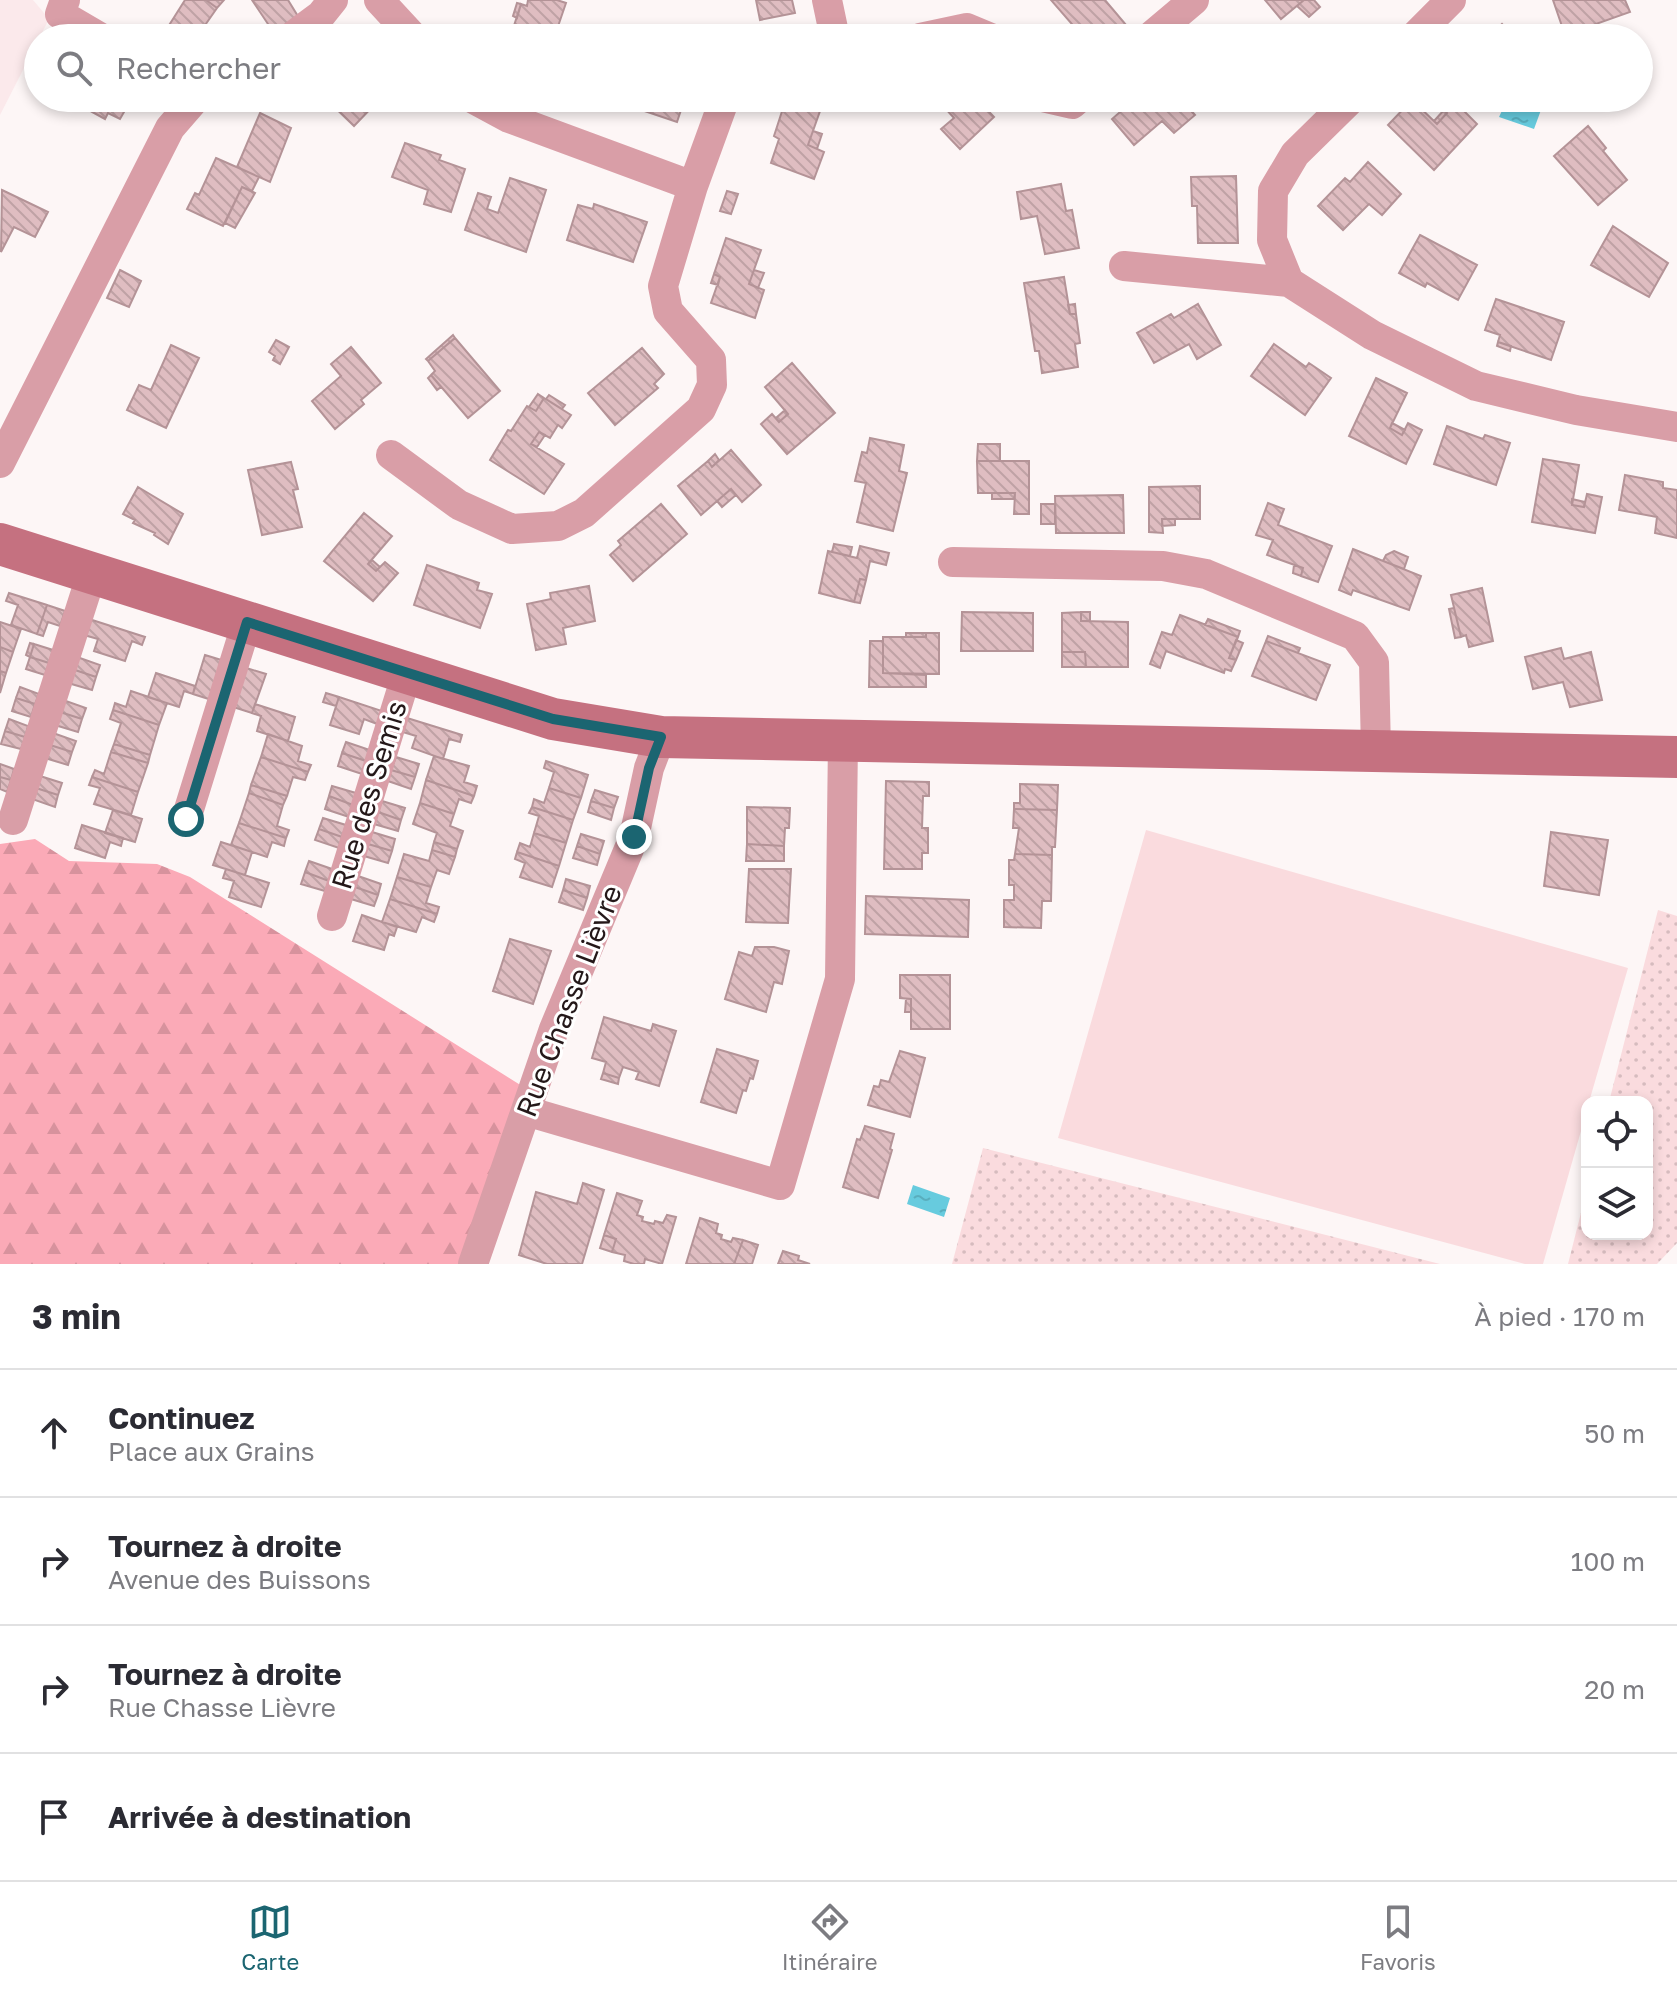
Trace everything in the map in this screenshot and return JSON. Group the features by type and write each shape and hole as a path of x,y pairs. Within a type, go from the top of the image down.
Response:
{"street":[{"path":"65,0 60,14 77,24"},
{"path":"309,24 333,0"},
{"path":"379,0 401,24"},
{"path":"827,0 832,24"},
{"path":"1166,24 1194,0"},
{"path":"1427,24 1451,0"},
{"path":"0,463 170,128 184,112"},
{"path":"498,112 693,186"},
{"path":"391,455 459,505 512,529 558,526 584,513 701,409 712,385 711,360 668,311 663,286 693,186 720,112"},
{"path":"1289,282 1272,240 1273,191 1295,154 1338,112"},
{"path":"1124,266 1289,282 1372,335 1476,386 1576,410 1677,427"},
{"path":"0,544 553,719 661,737 1677,757"},
{"path":"953,562 1163,566 1206,574 1355,636 1374,662 1376,751"},
{"path":"13,820 92,573"},
{"path":"186,819 247,622"},
{"name":"Rue des Semis","path":"332,916 407,673"},
{"name":"Rue Chasse Lièvre","path":"473,1264 554,1029 634,837 649,768 661,737"},
{"path":"526,1111 780,1185 840,979 843,741"}],"shaded area":[{"path":"0,0 33,0 49,19 46,24 24,24 24,68 0,115"},
{"path":"1146,830 1628,968 1591,1096 1581,1096 1581,1131 1543,1264 1525,1264 1058,1138"},
{"path":"1658,910 1677,916 1677,1243 1657,1264 1568,1264 1581,1213 1581,1240 1653,1240 1653,1096 1611,1096"},
{"path":"983,1148 1440,1264 952,1264"}],"green space":[{"path":"35,839 69,861 157,864 190,877 522,1086 460,1264 0,1264 0,844"}],"water":[{"path":"1501,112 1540,112 1534,129 1499,117"},
{"path":"913,1185 950,1198 944,1217 907,1204"}],"building":[{"path":"185,0 206,0 217,8 206,24 170,24"},
{"path":"206,0 224,0 217,8"},
{"path":"252,0 288,0 299,18 289,24 268,24"},
{"path":"528,0 566,3 559,24 515,24 521,4 527,6"},
{"path":"756,0 792,0 795,13 760,20"},
{"path":"1051,0 1105,0 1125,24 1072,24"},
{"path":"1265,0 1304,0 1281,19"},
{"path":"1304,0 1314,0 1320,7 1309,17 1297,6"},
{"path":"1553,0 1625,0 1630,12 1596,24 1561,24"},
{"path":"517,3 521,4 517,18 513,16"},
{"path":"92,112 124,112 120,119 108,113 105,119"},
{"path":"340,112 367,112 354,126"},
{"path":"647,112 680,112 677,122"},
{"path":"782,112 820,112 808,145 824,152 814,179 771,163 779,139 774,136"},
{"path":"949,112 989,112 994,117 960,149 941,129 954,118"},
{"path":"1120,112 1192,112 1195,115 1174,133 1162,121 1134,145 1112,119"},
{"path":"1400,112 1424,112 1437,124 1447,113 1465,112 1477,124 1434,170 1388,125"},
{"path":"1442,112 1447,113 1437,124 1434,121"},
{"path":"260,113 291,128 270,182 237,167"},
{"path":"1588,126 1606,148 1603,151 1627,180 1598,205 1554,156"},
{"path":"813,131 822,134 817,149 808,145"},
{"path":"405,143 441,155 439,160 465,169 451,212 424,204 428,190 392,177"},
{"path":"216,158 259,177 252,191 242,187 223,226 187,209 195,193 199,195"},
{"path":"1368,162 1401,194 1382,215 1369,204 1343,230 1318,206 1345,178 1350,182"},
{"path":"1236,176 1238,243 1198,243 1197,206 1192,206 1191,177"},
{"path":"510,178 546,190 526,252 465,230 478,193 491,197 487,209 498,213"},
{"path":"1061,184 1066,211 1072,210 1079,248 1045,254 1037,216 1021,219 1017,192"},
{"path":"242,187 255,193 235,228 225,223"},
{"path":"2,190 48,212 35,237 14,227 1,252"},
{"path":"727,191 738,194 731,214 720,211"},
{"path":"594,204 647,222 633,262 567,240 578,205 593,209"},
{"path":"1613,226 1668,263 1649,297 1591,265"},
{"path":"1420,235 1477,265 1458,300 1427,283 1425,287 1399,273"},
{"path":"726,238 761,250 749,284 764,290 755,318 711,303 720,277 714,274"},
{"path":"120,270 141,281 129,307 107,298"},
{"path":"754,270 764,273 758,288 749,284"},
{"path":"714,274 720,277 718,285 711,283"},
{"path":"1064,277 1070,314 1076,314 1080,343 1075,344 1078,367 1042,373 1039,351 1035,351 1024,283"},
{"path":"1496,299 1564,322 1551,360 1498,342 1500,335 1485,330"},
{"path":"1075,304 1076,314 1070,314 1068,305"},
{"path":"1198,304 1221,345 1197,359 1189,344 1154,363 1137,333 1171,314 1174,318"},
{"path":"453,335 455,338 428,361 426,359"},
{"path":"455,338 500,391 468,418 431,375 435,371 428,361"},
{"path":"276,340 289,347 280,364 273,360 275,356 269,352"},
{"path":"1498,342 1511,346 1510,351 1497,346"},
{"path":"1274,344 1306,367 1309,363 1331,378 1305,415 1251,376"},
{"path":"171,345 199,358 166,428 127,410 139,385 151,390"},
{"path":"351,347 381,383 361,400 364,404 335,429 312,401 341,376 331,364"},
{"path":"642,348 664,374 654,384 658,388 615,425 588,393"},
{"path":"792,363 835,413 787,454 761,424 772,414 779,422 788,414 765,387"},
{"path":"431,375 441,387 437,390 428,378"},
{"path":"1376,378 1407,393 1390,428 1402,435 1408,423 1422,430 1406,464 1349,436"},
{"path":"538,394 544,398 536,411 529,407"},
{"path":"549,395 565,405 562,409 546,399"},
{"path":"544,398 571,415 562,428 558,425 550,438 539,432 531,444 564,464 544,494 490,460 527,406 536,411"},
{"path":"785,410 788,414 779,422 776,418"},
{"path":"1392,423 1405,430 1402,435 1390,428"},
{"path":"1447,426 1483,439 1485,435 1510,443 1496,485 1434,464"},
{"path":"539,432 545,435 537,447 531,444"},
{"path":"870,438 904,445 899,471 907,473 893,531 857,522 866,483 855,481 862,452 867,453"},
{"path":"978,444 1000,444 1000,461 977,461"},
{"path":"731,450 761,485 742,502 731,489 701,515 678,486 708,461 712,467"},
{"path":"715,454 719,460 712,467 708,461"},
{"path":"1543,459 1579,465 1572,505 1584,507 1587,494 1602,497 1595,533 1532,522"},
{"path":"977,461 1029,461 1029,514 1014,514 1015,493 978,493"},
{"path":"291,462 298,489 293,490 302,527 262,535 248,470"},
{"path":"1625,475 1663,482 1663,488 1677,490 1677,538 1655,533 1657,517 1619,510"},
{"path":"1200,486 1200,519 1162,519 1163,533 1149,532 1149,487"},
{"path":"138,487 183,514 168,544 123,514"},
{"path":"731,489 736,495 722,507 717,501"},
{"path":"992,493 1015,493 1014,499 992,499"},
{"path":"1123,495 1124,533 1056,533 1055,496"},
{"path":"1572,499 1585,502 1584,507 1572,505"},
{"path":"1268,503 1284,509 1278,525 1332,546 1318,582 1301,576 1303,568 1267,555 1273,540 1256,535"},
{"path":"661,504 687,534 633,581 610,555 621,545 618,541"},
{"path":"1041,504 1055,504 1055,524 1041,524"},
{"path":"364,513 392,536 368,564 376,571 385,562 398,573 373,601 324,561"},
{"path":"1162,519 1175,519 1175,525 1162,526"},
{"path":"834,544 852,547 850,556 832,552"},
{"path":"860,546 889,553 886,565 870,561 866,580 860,579 854,602 819,593 828,551 857,558"},
{"path":"1353,549 1421,576 1409,610 1353,590 1351,595 1339,590"},
{"path":"1394,551 1408,557 1404,569 1383,561 1386,555"},
{"path":"372,560 380,567 376,571 368,564"},
{"path":"427,565 479,583 477,590 492,594 480,628 414,605"},
{"path":"1294,565 1303,568 1301,576 1293,573"},
{"path":"860,579 866,580 860,603 854,602"},
{"path":"589,586 595,621 563,628 566,644 536,650 527,604 551,599 550,593"},
{"path":"1482,588 1493,641 1469,647 1466,635 1461,637 1451,595"},
{"path":"9,593 47,605 37,634 11,625 18,605 6,601"},
{"path":"47,605 65,611 60,626 48,622 43,636 37,634"},
{"path":"1454,608 1461,637 1455,638 1449,609"},
{"path":"962,612 1033,613 1033,651 961,651"},
{"path":"1081,612 1081,621 1128,622 1128,667 1086,667 1085,652 1062,652 1062,613"},
{"path":"1081,612 1090,612 1090,621 1081,621"},
{"path":"1180,615 1238,637 1229,658 1236,660 1231,671 1225,669 1224,673 1166,651 1160,668 1150,664 1162,632 1172,635"},
{"path":"89,619 145,637 142,645 132,641 125,661 94,651 98,639 84,635"},
{"path":"1208,619 1240,631 1238,637 1205,625"},
{"path":"0,622 21,629 13,652 0,647"},
{"path":"906,633 926,633 926,637 906,637"},
{"path":"926,633 939,633 939,674 883,673 883,637 926,637"},
{"path":"1268,636 1300,648 1298,653 1266,641"},
{"path":"1236,640 1243,643 1236,660 1229,658"},
{"path":"870,641 883,641 883,673 926,675 926,687 869,687"},
{"path":"1266,641 1330,665 1316,700 1252,676"},
{"path":"30,643 34,644 30,657 26,655"},
{"path":"34,644 53,650 49,663 30,657"},
{"path":"0,647 13,652 6,673 0,671"},
{"path":"1561,648 1564,659 1591,652 1602,700 1570,707 1563,682 1533,689 1525,657"},
{"path":"1062,652 1085,652 1086,667 1062,667"},
{"path":"205,655 231,663 218,702 193,694"},
{"path":"30,657 49,663 45,675 26,669"},
{"path":"77,657 100,665 96,677 72,669"},
{"path":"240,666 266,674 252,713 227,705"},
{"path":"72,669 96,677 92,690 68,683"},
{"path":"0,671 6,673 0,693"},
{"path":"156,673 195,686 193,694 184,691 179,707 148,697"},
{"path":"20,687 39,694 35,704 16,698"},
{"path":"131,691 167,703 159,725 113,710 115,703 126,707"},
{"path":"326,693 339,697 336,706 323,702"},
{"path":"339,697 382,711 377,724 364,719 359,734 330,725"},
{"path":"16,698 35,704 31,717 12,711"},
{"path":"63,700 86,708 82,719 60,712"},
{"path":"255,704 295,717 288,741 257,731 261,716 252,713"},
{"path":"113,710 159,725 150,755 114,744 121,723 110,719"},
{"path":"60,712 82,719 78,732 55,725"},
{"path":"407,718 462,735 460,742 449,739 443,759 412,748 416,736 403,732"},
{"path":"9,719 28,726 25,737 5,731"},
{"path":"5,731 25,737 21,749 1,744"},
{"path":"53,733 76,741 72,752 50,745"},
{"path":"268,734 302,746 298,761 311,765 308,772 261,757"},
{"path":"346,742 370,750 366,761 342,753"},
{"path":"114,744 150,755 148,763 111,752"},
{"path":"50,745 72,752 68,765 45,758"},
{"path":"111,752 148,763 138,792 92,777 95,770 104,774"},
{"path":"342,753 366,761 362,774 338,766"},
{"path":"434,756 469,766 464,782 477,786 474,796 426,780"},
{"path":"261,757 308,772 305,780 293,777 287,796 251,785"},
{"path":"396,757 419,764 415,777 391,770"},
{"path":"546,761 588,775 581,798 549,788 554,772 544,768"},
{"path":"0,764 14,769 11,780 0,777"},
{"path":"391,770 415,777 411,789 388,781"},
{"path":"40,776 62,783 58,795 36,788"},
{"path":"0,777 11,780 7,792 0,789"},
{"path":"92,777 138,792 131,815 94,804 100,788 89,785"},
{"path":"426,780 474,796 471,803 459,799 454,814 420,803"},
{"path":"886,781 929,782 929,796 923,796 922,828 928,828 928,853 922,853 922,869 884,869"},
{"path":"1020,784 1058,785 1057,810 1014,809 1014,803 1020,803"},
{"path":"251,785 287,796 283,805 249,793"},
{"path":"332,786 356,793 353,805 329,796"},
{"path":"36,788 58,795 55,807 32,799"},
{"path":"549,788 581,798 573,820 532,807 534,799 544,803"},
{"path":"595,790 618,797 614,808 591,801"},
{"path":"249,793 283,805 277,826 289,830 286,838 239,823"},
{"path":"329,796 353,805 349,817 325,809"},
{"path":"382,801 405,808 401,820 378,812"},
{"path":"591,801 614,808 611,820 588,812"},
{"path":"420,803 454,814 450,826 463,831 457,849 434,842 437,833 413,824"},
{"path":"532,807 573,820 566,843 534,833 539,816 529,813"},
{"path":"747,807 790,808 784,846 747,844"},
{"path":"1014,809 1057,810 1052,855 1015,854 1019,828 1013,828"},
{"path":"113,810 142,819 135,842 105,833"},
{"path":"378,812 401,820 398,831 374,824"},
{"path":"323,818 346,825 342,837 319,829"},
{"path":"239,823 286,838 284,846 272,842 267,857 231,845"},
{"path":"82,825 123,838 121,846 110,842 105,858 75,848"},
{"path":"319,829 342,837 339,848 315,840"},
{"path":"372,832 395,839 392,851 368,844"},
{"path":"1551,832 1608,840 1599,895 1544,886"},
{"path":"534,833 566,843 559,866 517,852 520,843 530,847"},
{"path":"581,834 604,841 600,854 577,846"},
{"path":"221,842 252,852 245,875 213,865"},
{"path":"434,842 457,849 455,857 432,850"},
{"path":"368,844 392,851 388,863 364,856"},
{"path":"747,844 784,846 784,861 746,861"},
{"path":"577,846 600,854 597,865 573,858"},
{"path":"432,850 455,857 449,874 437,870 431,887 397,877 404,854 429,861"},
{"path":"517,852 559,866 552,887 520,877 525,863 515,859"},
{"path":"1015,854 1052,855 1051,901 1042,901 1041,928 1004,927 1004,900 1014,900 1014,885 1009,885 1009,860 1014,860"},
{"path":"309,861 332,869 329,881 305,872"},
{"path":"226,869 269,883 261,907 229,897 234,881 223,878"},
{"path":"749,869 791,869 788,923 746,922"},
{"path":"305,872 329,881 325,891 301,884"},
{"path":"358,876 381,884 378,895 355,887"},
{"path":"397,877 431,887 426,903 439,907 437,914 390,899"},
{"path":"566,879 590,886 587,898 563,890"},
{"path":"355,887 378,895 374,906 351,899"},
{"path":"563,890 587,898 583,910 559,902"},
{"path":"866,896 969,900 968,937 865,934"},
{"path":"390,899 437,914 434,922 422,917 416,932 382,922"},
{"path":"362,915 397,927 394,936 389,934 384,950 353,941"},
{"path":"510,939 551,951 533,1004 493,991"},
{"path":"755,947 789,951 782,984 774,982 766,1012 725,999 739,952 752,956"},
{"path":"900,975 950,975 950,1029 911,1029 911,999 900,998"},
{"path":"906,999 911,999 911,1012 905,1012"},
{"path":"604,1017 651,1031 653,1024 676,1031 659,1086 636,1079 639,1072 623,1067 619,1078 603,1073 606,1062 592,1058"},
{"path":"717,1049 758,1061 753,1079 750,1078 746,1091 743,1090 736,1113 701,1102"},
{"path":"900,1051 925,1058 910,1117 868,1105 874,1086 879,1087 881,1080 889,1082"},
{"path":"603,1073 619,1078 618,1084 601,1079"},
{"path":"865,1126 894,1134 878,1198 843,1187 857,1139 860,1140"},
{"path":"583,1183 604,1190 582,1264 547,1264 519,1255 536,1192 577,1204"},
{"path":"617,1193 642,1201 637,1215 643,1217 642,1221 663,1223 667,1215 676,1217 662,1264 645,1259 644,1264 634,1264 624,1261 625,1255 612,1252 616,1239 604,1235"},
{"path":"700,1218 718,1224 716,1233 722,1235 721,1239 731,1242 733,1238 743,1240 734,1264 686,1264"},
{"path":"604,1235 616,1239 612,1252 600,1248"},
{"path":"743,1240 758,1245 752,1264 734,1264"},
{"path":"783,1251 799,1256 798,1260 810,1264 778,1264"}],"route":[{"path":"186,819 247,622 553,719 661,737 649,768 634,837"}]}
